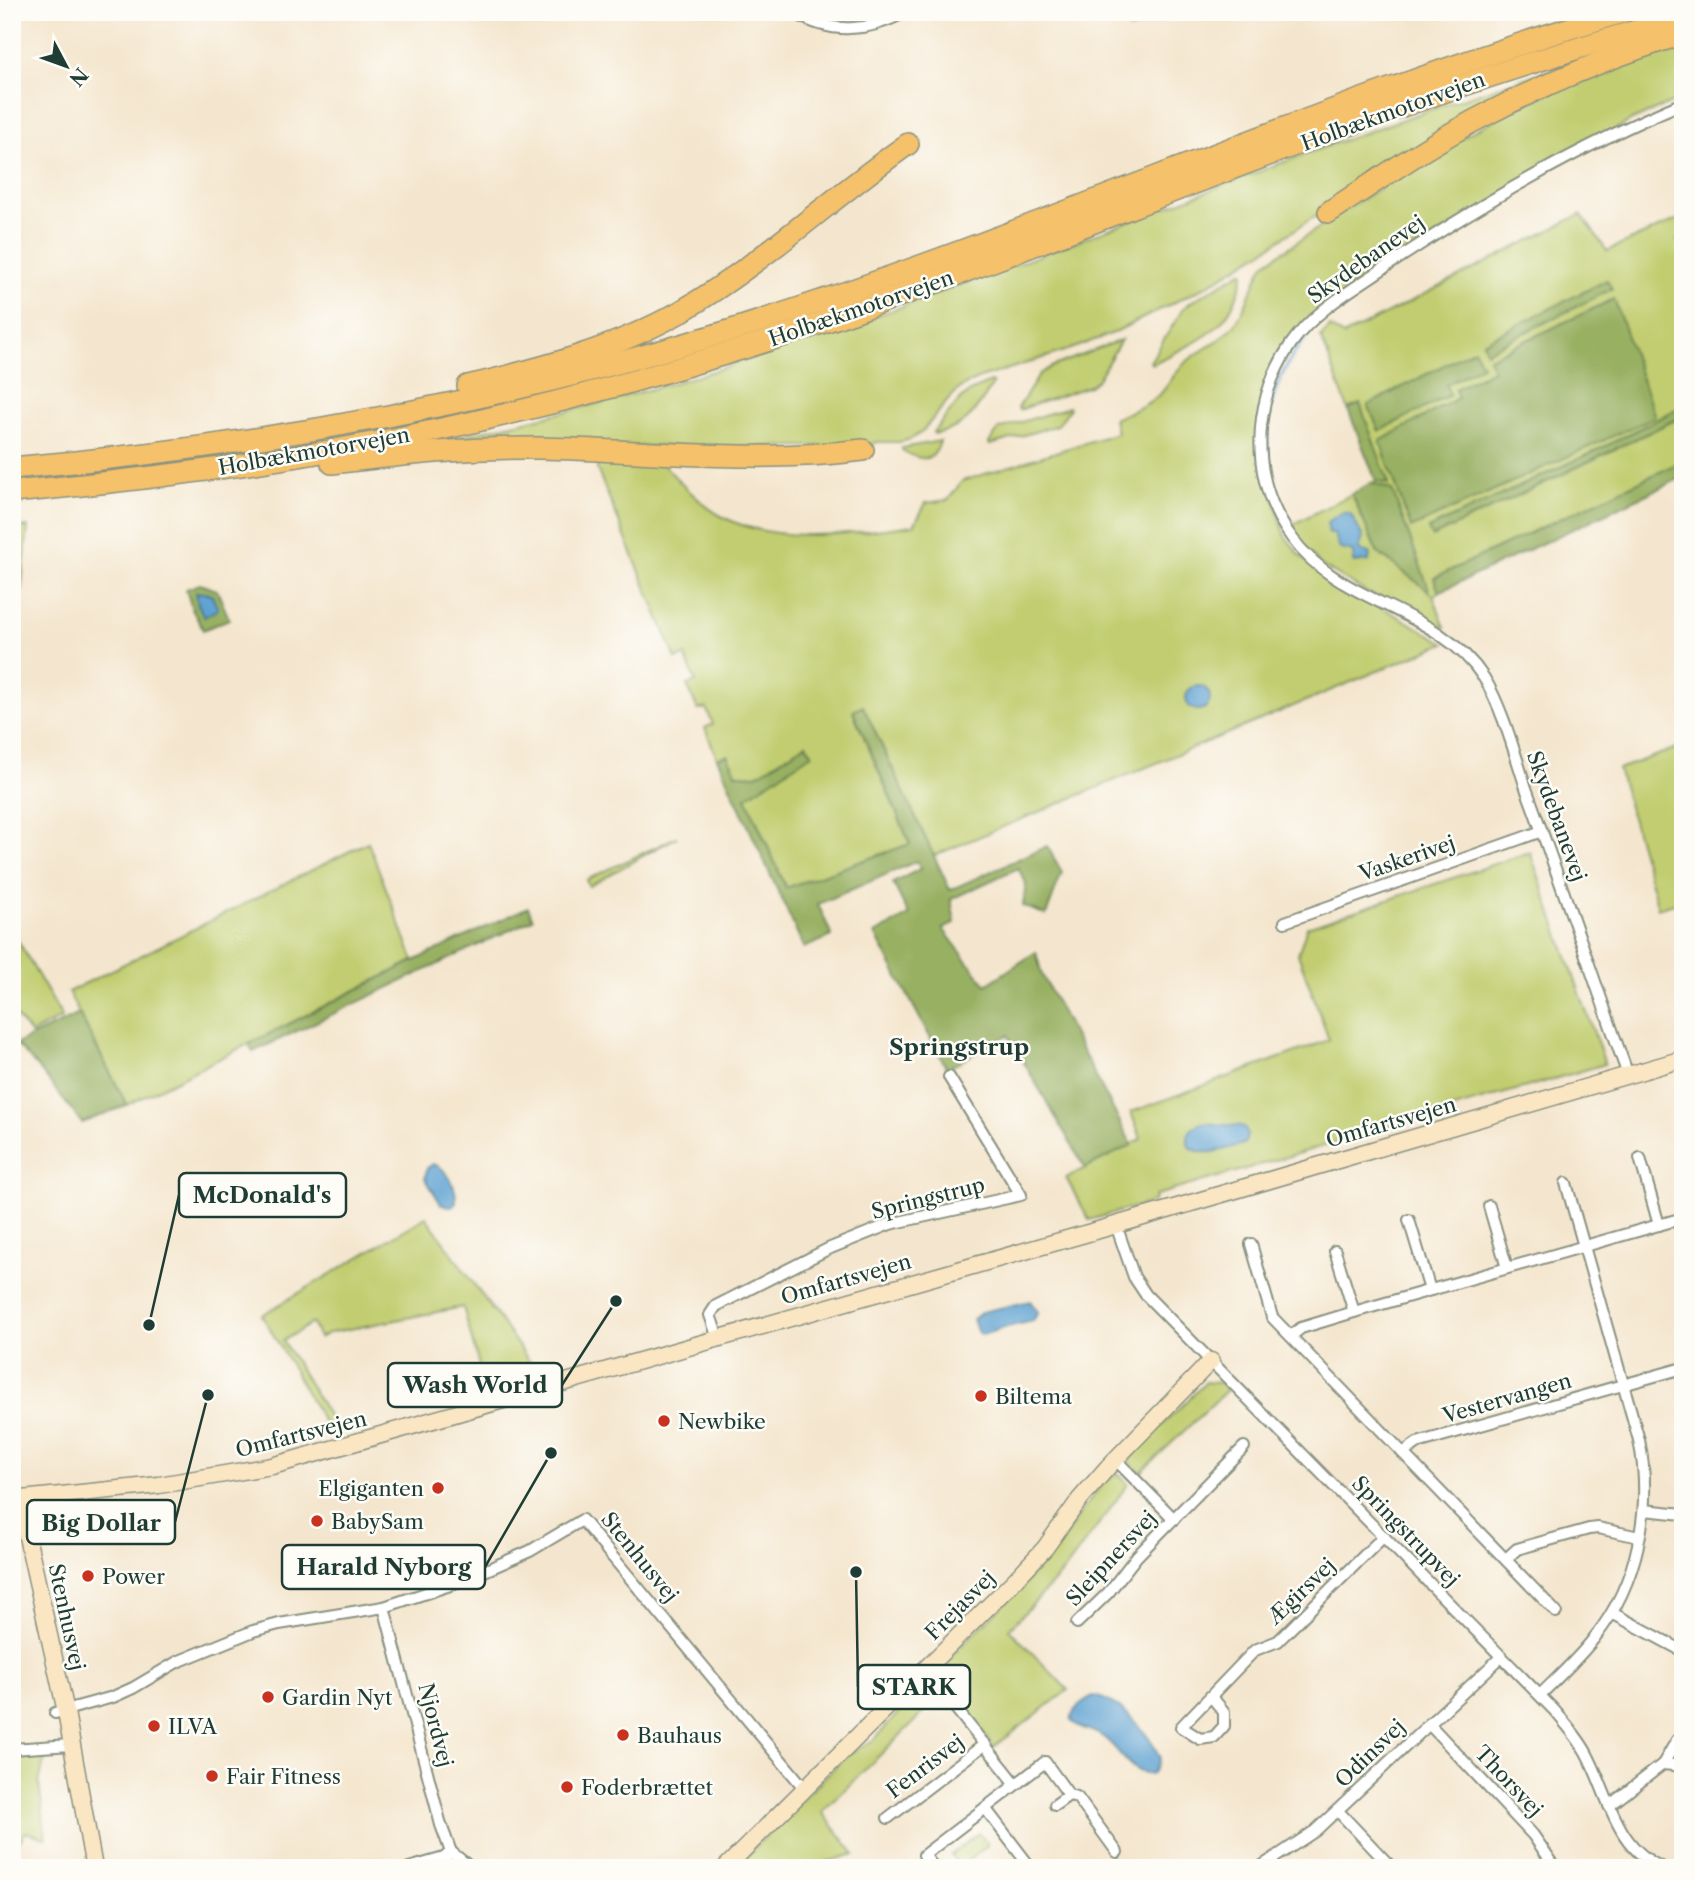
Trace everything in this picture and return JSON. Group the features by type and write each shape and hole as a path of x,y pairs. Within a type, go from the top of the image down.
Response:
{"highway":[{"name":"Holbækmotorvejen","path":"12,468 156,454 370,421 513,391 632,360 735,329 968,248 1352,102 1465,62 1623,12"},
{"name":"Holbækmotorvejen","path":"12,492 239,466 337,450 550,403 640,380 744,348 978,267 1347,126 1556,54 1683,17"},
{"path":"1329,212 1487,113 1564,76 1641,46 1683,34"},
{"path":"230,444 570,360 626,337 678,313 730,280 908,144"},
{"path":"239,466 298,468 482,448 756,457 820,455 863,450"}],"main road":[{"name":"Omfartsvejen","path":"12,1499 171,1483 272,1466 1116,1225 1683,1059"},
{"name":"Frejasvej","path":"724,1868 1040,1553 1080,1499 1115,1459 1211,1361"},
{"path":"12,1499 12,1506"},
{"name":"Stenhusvej","path":"12,1499 22,1514 60,1712 85,1868"},
{"name":"Stenhusvej","path":"12,1519 60,1712"},
{"name":"Stenhusvej","path":"66,1746 94,1868"}],"street":[{"path":"794,12 817,24 839,29 854,29 885,22 905,12"},
{"name":"Skydebanevej","path":"1628,1075 1492,693 1479,671 1453,645 1421,622 1329,576 1317,567 1291,537 1269,496 1262,472 1260,430 1275,373 1292,343 1330,306 1421,244 1509,190 1593,144 1683,103"},
{"name":"Vaskerivej","path":"1285,922 1542,831"},
{"name":"Springstrup","path":"718,1338 710,1315 716,1306 828,1248 902,1220 1021,1195 949,1077"},
{"path":"1640,1158 1659,1225"},
{"path":"1540,1695 1578,1658 1612,1613 1631,1570 1644,1510 1642,1451 1566,1183"},
{"path":"1489,1206 1507,1268"},
{"path":"1291,1336 1301,1328 1354,1312 1683,1218"},
{"path":"1409,1220 1430,1290"},
{"name":"Springstrupvej","path":"1116,1225 1130,1267 1141,1288 1540,1695 1577,1737 1629,1843 1644,1857 1663,1868"},
{"path":"1251,1244 1272,1317 1556,1612"},
{"path":"1335,1251 1354,1312"},
{"name":"Vestervangen","path":"1403,1453 1416,1443 1683,1368"},
{"name":"Sleipnersvej","path":"1077,1623 1108,1593 1137,1556 1244,1447"},
{"name":"Sleipnersvej","path":"1115,1459 1174,1519"},
{"path":"1644,1510 1683,1514"},
{"name":"Stenhusvej","path":"60,1712 134,1688 177,1662 240,1635 279,1624 384,1606 495,1567 530,1551 582,1520 805,1789"},
{"path":"1506,1559 1517,1549 1589,1529 1598,1528 1639,1537"},
{"name":"Ægirsvej","path":"1211,1696 1255,1650 1278,1640 1384,1536"},
{"name":"Njordvej","path":"384,1606 442,1828 451,1852"},
{"path":"1612,1613 1683,1651"},
{"name":"Odinsvej","path":"1259,1868 1304,1840 1338,1811 1501,1657"},
{"name":"Fenrisvej","path":"925,1670 1016,1784"},
{"name":"Thorsvej","path":"1429,1724 1533,1835 1556,1868"},
{"path":"1609,1806 1663,1764 1677,1740"},
{"name":"Fenrisvej","path":"888,1818 985,1744"},
{"path":"12,1749 66,1746"},
{"path":"934,1868 924,1855 1045,1762 1069,1795 1076,1797 1117,1852"},
{"path":"1663,1764 1683,1766"},
{"path":"1055,1805 1069,1795"},
{"path":"985,1808 1031,1868"},
{"path":"1338,1811 1392,1868"},
{"path":"409,1868 444,1858 451,1852 471,1868"}],"green space":[{"path":"1141,12 1189,12 1130,29"},
{"path":"1683,43 1683,98 1632,120 1353,285 1280,358 1257,440 1285,536 1316,570 1445,643 933,856 863,707 853,712 911,844 786,888 746,797 812,753 806,744 757,775 737,774 727,755 717,758 705,728 713,724 706,708 698,710 687,685 696,682 685,656 676,659 597,469 597,459 662,463 707,507 723,517 768,532 842,534 914,525 926,503 948,500 962,481 1117,433 1114,419 1156,398 1181,366 1230,330 1240,316 1264,264 1418,164 1534,99 1597,73"},
{"path":"1629,44 1401,159 1201,289 1113,333 977,379 961,387 922,432 911,439 863,446 406,447 586,407 763,355 963,284 1334,144"},
{"path":"1581,214 1607,251 1683,217 1683,236 1677,239 1683,254 1683,406 1606,446 1428,530 1432,537 1683,416 1683,461 1434,578 1439,592 1433,595 1445,627 1362,590 1319,564 1289,526 1352,494 1377,552 1429,591 1392,490 1371,483 1376,481 1388,484 1360,404 1348,409 1321,337 1330,327 1343,336"},
{"path":"1244,273 1231,309 1212,331 1152,364 1150,362 1183,309"},
{"path":"1607,280 1612,289 1486,352 1483,342"},
{"path":"1614,299 1655,417 1411,528 1380,441 1458,398 1455,389 1493,370 1489,358"},
{"path":"1121,340 1098,379 1089,386 1019,410 1040,374 1051,367"},
{"path":"1474,349 1482,365 1446,385 1450,395 1379,431 1368,405"},
{"path":"991,382 993,384 970,417 955,427 934,434 958,402"},
{"path":"1360,404 1389,484 1376,481 1348,409"},
{"path":"1683,406 1683,416 1432,537 1428,529 1606,446"},
{"path":"1069,407 1058,425 990,445 989,443 999,429"},
{"path":"940,441 930,457 920,458 902,450 902,448"},
{"path":"1683,461 1683,477 1439,592 1434,578"},
{"path":"1371,483 1392,490 1430,592 1377,552 1352,494"},
{"path":"28,527 16,640 12,640 12,528"},
{"path":"200,584 217,590 229,619 203,630 192,609 186,589"},
{"path":"863,706 950,890 1047,846 1062,872 1046,915 1023,906 1026,883 1018,868 951,899 955,923 943,929 986,985 1036,952 1042,975 1132,1145 1085,1168 1008,1035 947,1069 875,934 909,915 893,883 920,869 917,861 818,904 832,936 804,948 717,758 727,755 737,774 757,775 806,744 812,754 746,797 786,888 910,844 853,711"},
{"path":"1683,746 1683,900 1658,908 1618,769"},
{"path":"677,837 589,886 586,880"},
{"path":"368,842 414,961 127,1105 68,992"},
{"path":"1530,852 1605,1064 1156,1195 1153,1202 1089,1220 1066,1178 1141,1139 1131,1112 1329,1040 1298,954 1307,927"},
{"path":"528,907 533,919 253,1052 249,1044"},
{"path":"12,930 62,1017 31,1034 12,1012"},
{"path":"79,1014 127,1105 82,1123 16,1044"},
{"path":"426,1217 534,1368 484,1384 463,1307 329,1333 319,1338 312,1323 283,1341 334,1425 327,1428 262,1315"},
{"path":"1206,1382 1221,1383 1227,1390 1140,1473 1129,1462 1130,1457"},
{"path":"1118,1473 1128,1484 1064,1571 1009,1629 1068,1690 994,1747 938,1675 938,1669 1023,1584 1070,1529 1098,1489"},
{"path":"931,1686 940,1696 822,1812 855,1854 805,1868 734,1868 846,1756 875,1739 921,1687"},
{"path":"12,1756 45,1757 39,1783 46,1838 26,1832 12,1852"},
{"path":"979,1833 988,1845 960,1867 951,1855"}],"water":[{"path":"1343,512 1351,514 1363,537 1359,550 1370,553 1369,561 1354,563 1353,552 1340,549 1334,534 1329,534 1327,522"},
{"path":"196,592 211,594 218,609 204,617"},
{"path":"1198,686 1207,689 1210,698 1207,707 1198,710 1189,707 1186,698 1189,689"},
{"path":"1202,1123 1242,1126 1247,1133 1244,1144 1214,1152 1194,1149 1188,1145 1189,1134 1195,1126"},
{"path":"433,1164 447,1174 453,1185 456,1203 452,1207 441,1204 425,1178 427,1168"},
{"path":"1030,1301 1038,1312 1033,1321 982,1335 977,1331 973,1319 982,1312"},
{"path":"1093,1696 1124,1711 1149,1738 1160,1758 1151,1775 1129,1764 1100,1735 1071,1720 1079,1705"}],"waterway":[{"path":"1287,516 1271,469 1268,424 1280,380 1305,338"}],"place":[{"name":"Wash World","path":"616,1301"},
{"name":"McDonald's","path":"149,1325"},
{"name":"Big Dollar","path":"208,1395"},
{"name":"Biltema","path":"981,1396"},
{"name":"Newbike","path":"664,1421"},
{"name":"Harald Nyborg","path":"551,1453"},
{"name":"Elgiganten","path":"438,1488"},
{"name":"BabySam","path":"317,1521"},
{"name":"STARK","path":"856,1572"},
{"name":"Power","path":"88,1576"},
{"name":"Gardin Nyt","path":"268,1697"},
{"name":"ILVA","path":"154,1726"},
{"name":"Bauhaus","path":"623,1735"},
{"name":"Fair Fitness","path":"212,1776"},
{"name":"Foderbrættet","path":"567,1787"}],"district":[{"name":"Springstrup","path":"959,1047"}]}
